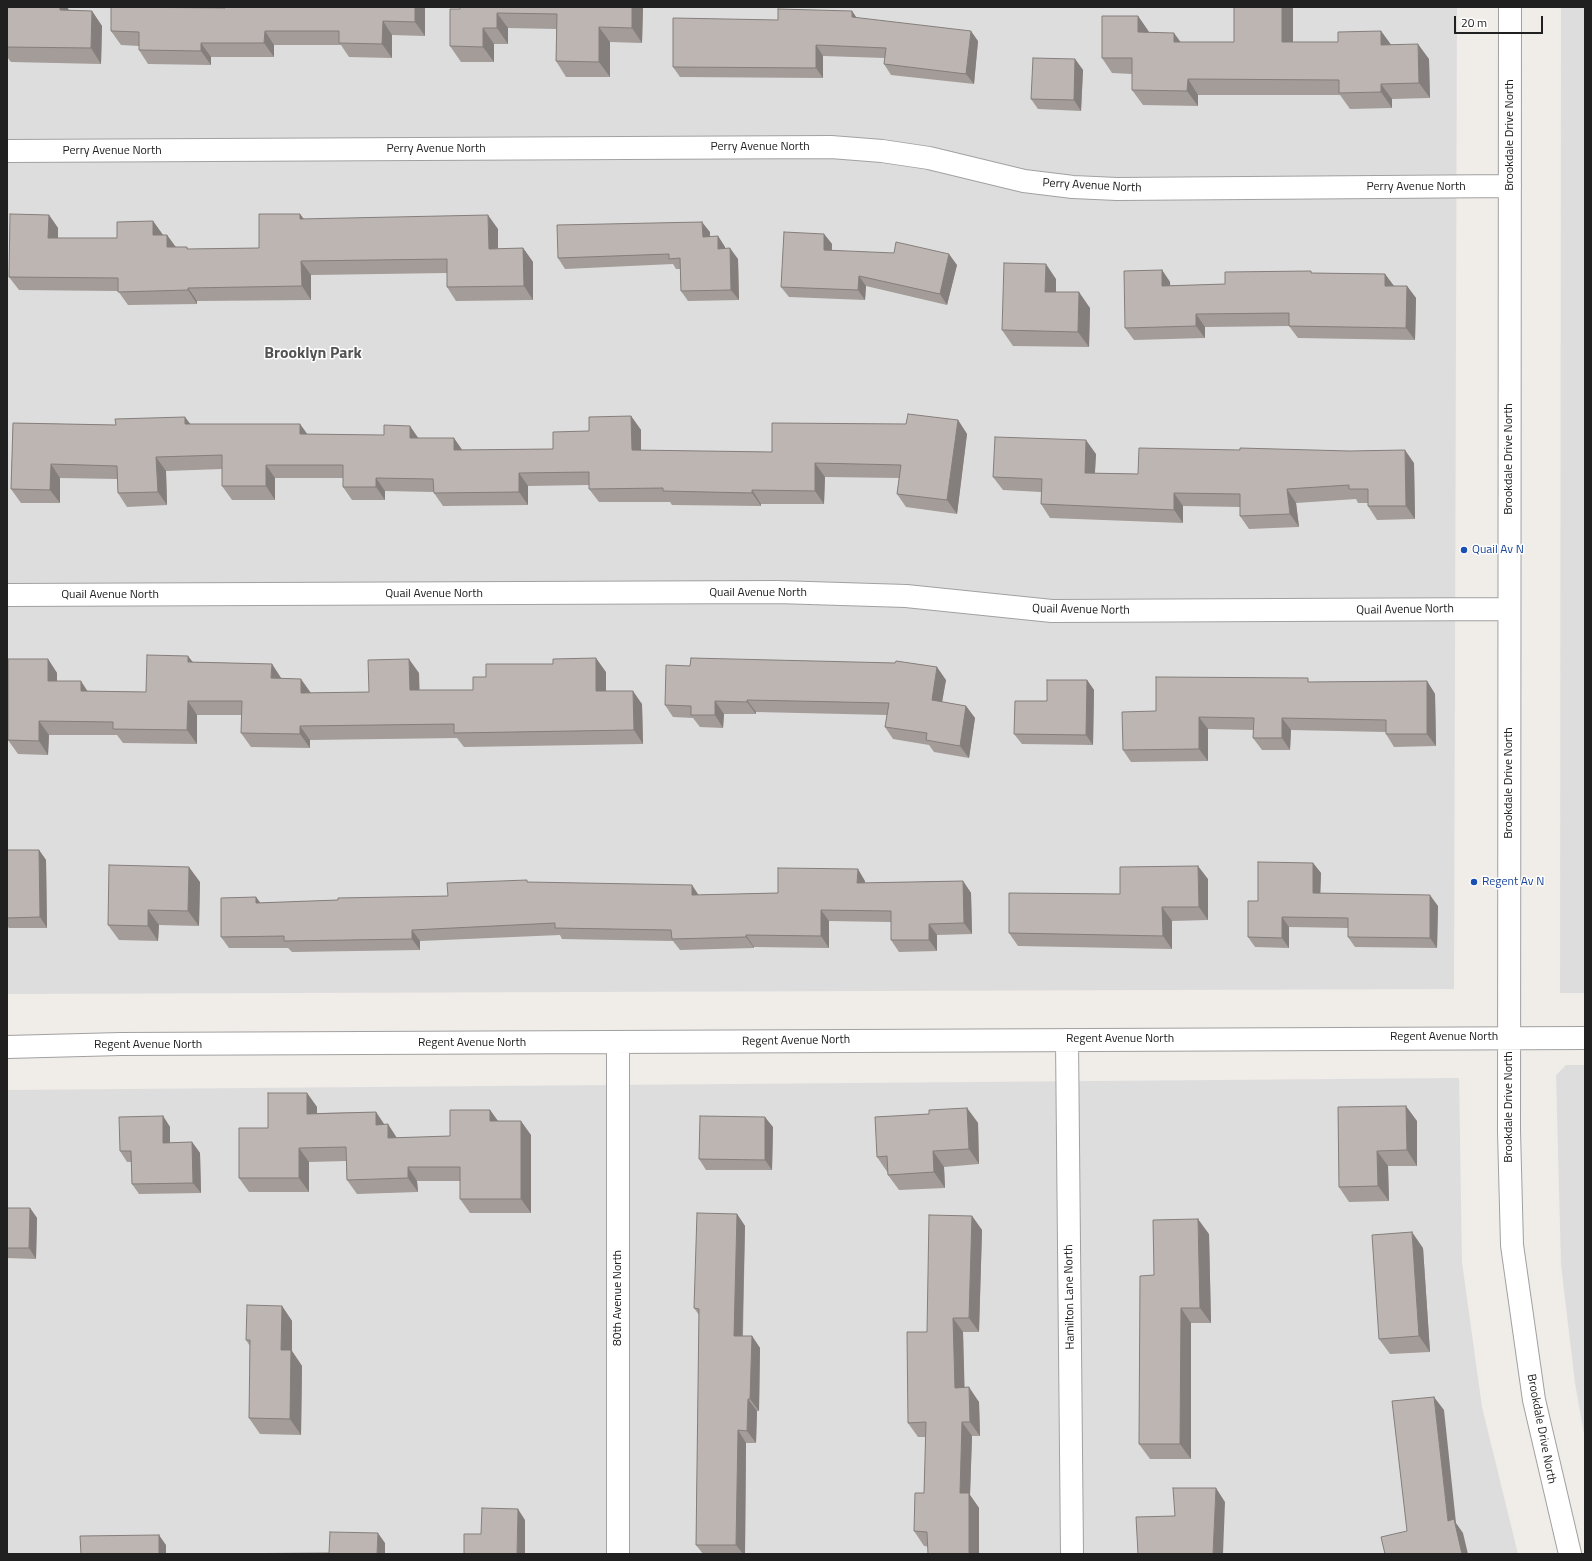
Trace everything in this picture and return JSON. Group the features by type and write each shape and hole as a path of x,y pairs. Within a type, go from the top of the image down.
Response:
{"street":[{"name":"Brookdale Drive North","path":"1510,7 1508,1131 1512,1245 1534,1400 1570,1554"},
{"name":"Perry Avenue North","path":"7,151 831,147 882,151 929,158 1024,181 1073,187 1117,189 1510,186"},
{"name":"Quail Avenue North","path":"7,595 777,592 906,596 1052,611 1508,609"},
{"name":"Regent Avenue North","path":"7,1047 129,1044 618,1043 1509,1037 1585,1038"},
{"name":"Hamilton Lane North","path":"1067,1040 1072,1554"},
{"name":"80th Avenue North","path":"618,1043 618,1554"}],"shaded area":[{"path":"7,7 1457,7 1454,989 7,994"},
{"path":"1561,7 1585,7 1585,993 1560,993"},
{"path":"1566,1065 1585,1065 1585,1440 1575,1383 1561,1265 1556,1075"},
{"path":"1459,1078 1462,1262 1482,1407 1518,1554 7,1554 7,1090"}],"building":[{"path":"7,7 60,7 60,10 92,11 91,48 7,47"},
{"path":"111,7 415,7 415,22 383,21 382,44 339,43 339,31 265,31 264,43 201,43 201,51 139,50 139,32 111,31"},
{"path":"460,7 632,7 632,28 599,27 599,62 556,61 557,14 497,13 497,28 483,28 483,47 450,46 450,9 460,9"},
{"path":"1234,7 1282,7 1282,42 1338,42 1338,32 1381,31 1381,45 1418,44 1419,83 1381,84 1381,92 1339,93 1339,80 1188,79 1187,91 1132,90 1132,58 1102,58 1102,16 1138,16 1138,32 1174,33 1174,42 1234,42"},
{"path":"778,9 852,11 852,17 971,31 966,74 884,64 886,48 816,45 816,68 673,67 673,18 778,20"},
{"path":"1033,58 1075,59 1074,100 1031,99"},
{"path":"10,214 49,215 48,238 117,238 117,222 153,221 153,235 167,235 167,247 187,247 187,249 259,248 259,214 300,214 300,219 488,215 489,249 523,248 524,286 447,287 447,259 301,261 302,286 188,288 188,290 118,292 118,278 9,277"},
{"path":"702,222 703,237 718,236 718,249 730,248 731,290 681,291 680,258 669,259 669,254 558,258 557,225"},
{"path":"784,232 824,234 824,250 894,253 896,242 949,254 940,294 859,276 858,290 781,287"},
{"path":"1004,263 1046,264 1045,292 1079,292 1078,332 1002,330"},
{"path":"1162,270 1162,286 1225,284 1225,272 1311,271 1311,273 1385,274 1385,286 1407,286 1406,328 1289,326 1289,313 1196,314 1196,326 1125,328 1124,271"},
{"path":"908,414 958,420 947,500 897,494 901,465 815,463 815,491 752,490 752,493 663,491 663,488 589,489 589,472 519,473 519,492 434,493 433,479 376,478 376,487 343,487 343,465 266,465 266,486 222,486 222,455 156,457 158,492 118,493 117,466 51,464 50,490 11,489 13,423 116,425 115,419 185,417 185,424 300,424 300,434 384,435 384,425 410,426 410,438 454,438 454,450 553,449 553,432 589,431 589,417 631,416 632,450 772,452 772,423 906,424"},
{"path":"995,437 1086,440 1085,473 1138,474 1139,448 1240,450 1240,448 1349,451 1405,450 1406,506 1368,506 1368,489 1349,489 1349,485 1287,489 1290,514 1240,516 1240,494 1174,493 1174,510 1041,504 1042,479 993,477"},
{"path":"147,655 188,656 188,662 272,664 271,678 301,679 301,693 369,692 368,660 409,659 410,690 473,690 473,677 486,677 486,664 553,664 553,659 596,658 596,691 633,691 634,730 454,733 454,724 300,726 300,734 241,733 242,701 188,701 187,730 113,729 113,722 39,721 39,741 8,740 8,659 48,659 48,681 81,681 81,691 146,692"},
{"path":"691,658 895,663 896,661 937,667 932,700 966,706 960,746 926,740 927,733 885,727 889,703 747,700 747,702 715,701 715,715 691,715 691,706 665,705 666,665 690,666"},
{"path":"1156,677 1308,678 1308,682 1427,681 1427,734 1386,734 1386,720 1282,718 1282,738 1253,738 1254,718 1199,717 1199,749 1123,750 1122,712 1156,711"},
{"path":"1047,680 1087,680 1086,735 1014,734 1015,701 1047,701"},
{"path":"7,850 39,850 40,917 7,918"},
{"path":"1258,862 1313,863 1313,893 1430,895 1430,938 1348,937 1348,918 1282,917 1282,938 1248,937 1248,901 1258,901"},
{"path":"109,865 189,867 188,911 148,910 148,926 108,925"},
{"path":"1198,866 1199,907 1162,907 1163,936 1009,933 1009,893 1120,894 1120,867"},
{"path":"778,868 858,869 857,883 963,881 964,923 929,924 929,940 891,940 891,911 821,910 821,936 746,935 746,937 672,939 671,930 555,928 555,923 412,930 412,939 284,941 284,936 221,937 221,898 256,897 256,903 338,900 338,898 448,896 447,883 527,880 527,882 692,885 692,895 778,893"},
{"path":"268,1093 307,1093 307,1114 376,1112 376,1125 388,1124 388,1138 450,1136 450,1110 490,1110 490,1121 521,1121 521,1199 460,1199 460,1167 408,1167 408,1178 347,1180 346,1147 299,1148 299,1178 239,1178 239,1128 268,1128"},
{"path":"1406,1106 1407,1150 1377,1151 1378,1186 1339,1187 1338,1107"},
{"path":"967,1108 969,1149 933,1151 934,1172 888,1175 887,1156 877,1157 875,1117 929,1114 929,1110"},
{"path":"163,1116 163,1143 192,1142 193,1183 132,1184 131,1151 120,1151 119,1117"},
{"path":"700,1116 765,1117 765,1160 699,1159"},
{"path":"7,1208 30,1208 29,1248 7,1248"},
{"path":"697,1213 737,1214 734,1336 752,1336 750,1399 748,1399 747,1431 738,1430 736,1545 696,1545 699,1309 694,1308"},
{"path":"929,1215 972,1216 969,1318 953,1318 955,1388 969,1387 970,1422 962,1422 960,1493 969,1493 969,1554 928,1554 927,1532 914,1531 915,1493 924,1493 926,1422 908,1423 907,1332 927,1332"},
{"path":"1198,1219 1200,1308 1181,1308 1180,1444 1139,1444 1140,1276 1154,1275 1153,1220"},
{"path":"1412,1232 1419,1336 1379,1339 1372,1235"},
{"path":"247,1305 282,1306 281,1350 291,1350 290,1419 249,1418 250,1340 246,1340"},
{"path":"1434,1397 1448,1521 1454,1519 1462,1554 1385,1554 1381,1537 1407,1531 1392,1401"},
{"path":"1173,1488 1216,1488 1213,1554 1138,1554 1136,1517 1175,1516"},
{"path":"482,1508 518,1509 517,1554 464,1554 464,1534 481,1534"},
{"path":"330,1532 378,1533 377,1554 202,1554 329,1553"},
{"path":"159,1535 159,1554 81,1554 80,1536"}],"place":[{"name":"Quail Av N","path":"1464,550"},
{"name":"Regent Av N","path":"1474,882"}],"district":[{"name":"Brooklyn Park","path":"313,354"}]}
